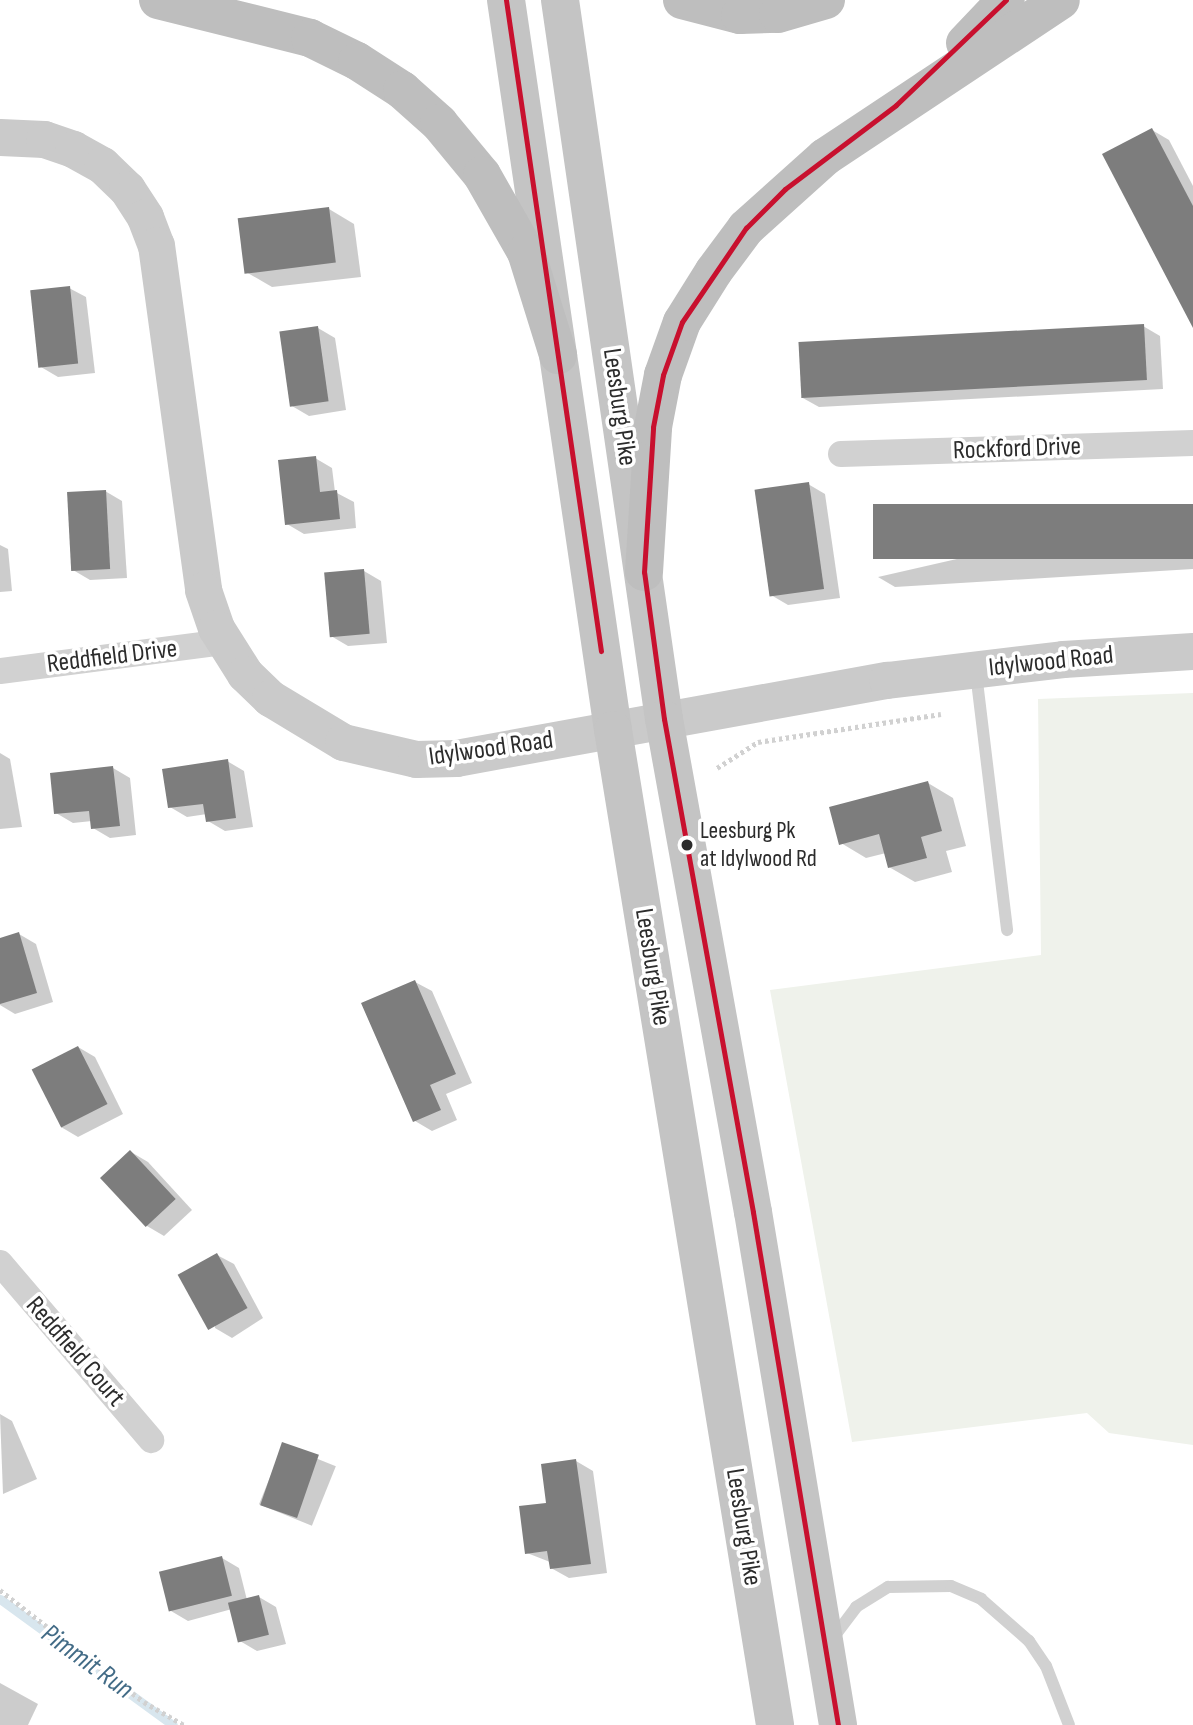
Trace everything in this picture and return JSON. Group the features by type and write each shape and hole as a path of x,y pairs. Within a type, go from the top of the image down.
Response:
{"highway":[{"path":"158,0 310,38 357,61 411,98 482,175 526,252 558,355"},
{"path":"682,0 740,15 778,15 826,0"},
{"path":"896,106 1006,0"},
{"path":"643,572 653,427 663,375 682,322 746,228 785,188 896,106 1060,0"}],"main road":[{"name":"Leesburg Pike","path":"506,0 613,730 775,1725"},
{"name":"Leesburg Pike","path":"559,0 664,719 753,1212 838,1725"},
{"name":"Idylwood Road","path":"0,137 44,139 73,149 102,165 127,189 145,217 156,245 203,590 223,642 270,698 314,728 378,753 456,758 887,680 1063,659 1193,651"}],"street":[{"name":"Rockford Drive","path":"841,454 1193,443"},
{"name":"Reddfield Drive","path":"0,671 223,642"},
{"name":"Reddfield Court","path":"0,1263 151,1440"}],"lane":[{"path":"976,670 1007,930"},
{"path":"825,1650 856,1606 888,1587 951,1586 981,1599 1029,1641 1046,1666 1069,1725"}],"path":[{"path":"717,768 758,742 941,714"},
{"path":"0,1590 144,1702 184,1725"}],"shaded area":[{"path":"1193,693 1193,1445 1109,1433 1087,1413 852,1442 770,990 1041,955 1038,699"}],"building":[{"path":"1152,128 1193,206 1193,328 1102,154"},
{"path":"329,207 336,263 245,274 238,218"},
{"path":"70,286 78,364 38,368 30,290"},
{"path":"1144,324 1147,380 801,398 798,342"},
{"path":"318,326 329,401 290,407 279,331"},
{"path":"316,456 320,492 337,490 340,519 285,525 278,460"},
{"path":"809,482 824,589 770,597 755,490"},
{"path":"106,490 110,569 71,571 67,492"},
{"path":"873,504 1193,504 1193,559 873,559"},
{"path":"364,569 370,634 330,637 324,572"},
{"path":"228,759 236,818 206,822 203,804 168,808 162,769"},
{"path":"113,766 120,826 91,829 89,811 54,814 50,773"},
{"path":"928,781 942,831 921,837 927,858 888,868 879,834 839,845 829,807"},
{"path":"19,932 37,993 0,1004 0,938"},
{"path":"415,980 456,1074 430,1085 441,1110 413,1122 361,1003"},
{"path":"78,1046 108,1104 61,1128 32,1070"},
{"path":"130,1150 176,1199 146,1227 100,1178"},
{"path":"217,1253 248,1308 208,1330 178,1275"},
{"path":"282,1442 319,1455 297,1518 260,1505"},
{"path":"576,1459 591,1564 550,1569 547,1551 525,1554 519,1506 546,1503 541,1464"},
{"path":"222,1556 232,1596 169,1612 159,1572"},
{"path":"259,1595 269,1635 238,1643 228,1603"}],"waterway":[{"name":"Pimmit Run","path":"0,1599 173,1725"}],"transit line":[{"path":"506,0 601,651"},
{"path":"838,1725 753,1212 664,719 644,572 653,427 663,375 682,322 746,228 785,189 896,105 1006,0"}],"place":[{"name":"Leesburg Pk at Idylwood Rd","path":"687,845"}]}
